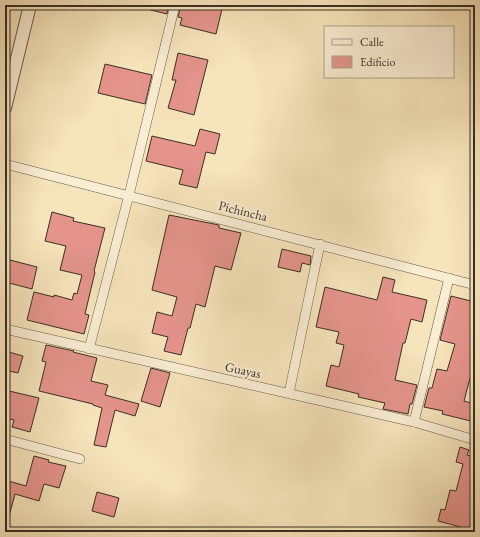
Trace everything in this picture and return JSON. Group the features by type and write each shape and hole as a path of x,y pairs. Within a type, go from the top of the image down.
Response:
{"street":[{"path":"5,108 30,5"},
{"path":"89,349 129,195 175,5"},
{"name":"Pichincha","path":"5,164 475,285"},
{"path":"289,393 320,244"},
{"path":"414,422 449,278"},
{"name":"Guayas","path":"5,329 414,422 475,440"},
{"path":"5,439 80,459"}],"building":[{"path":"144,5 169,5 167,14 143,8"},
{"path":"181,5 223,5 216,34 180,25 182,18 178,17"},
{"path":"178,53 208,60 194,115 168,108 176,80 172,80"},
{"path":"105,64 152,75 145,104 98,93"},
{"path":"200,129 220,134 215,154 206,152 197,188 179,184 183,170 146,161 152,136 195,146"},
{"path":"52,212 74,218 73,221 105,228 85,314 89,315 84,334 27,320 34,292 72,300 74,293 77,294 82,275 60,270 66,246 45,241"},
{"path":"169,215 219,225 219,228 241,233 231,270 215,266 205,307 196,304 181,355 164,351 168,337 152,333 157,312 172,316 177,297 152,290"},
{"path":"282,249 311,256 310,265 302,263 300,272 278,267"},
{"path":"10,260 37,267 32,289 5,282"},
{"path":"383,277 395,280 392,292 427,300 422,322 411,319 405,343 403,343 395,380 417,385 408,414 383,409 385,403 358,397 359,394 326,386 331,365 339,367 344,345 336,343 339,332 316,327 325,287 377,300"},
{"path":"451,296 475,302 475,380 470,378 464,401 475,404 475,422 442,414 443,411 424,407 429,388 432,388 437,369 447,371 455,344 440,340"},
{"path":"46,345 97,358 91,381 108,385 105,395 139,404 135,416 115,410 106,447 94,445 102,408 93,404 39,391 46,362 42,361"},
{"path":"5,351 23,356 18,373 5,370"},
{"path":"151,368 170,373 160,407 141,401"},
{"path":"5,390 39,398 30,432 12,427 14,420 5,418"},
{"path":"460,447 469,450 467,455 475,457 475,532 460,532 461,527 438,521 441,509 445,510 450,490 456,491 463,464 456,462"},
{"path":"34,456 49,460 48,462 66,466 59,488 44,484 39,501 15,494 8,520 5,520 5,480 26,486"},
{"path":"97,492 119,498 114,517 92,511"}]}
